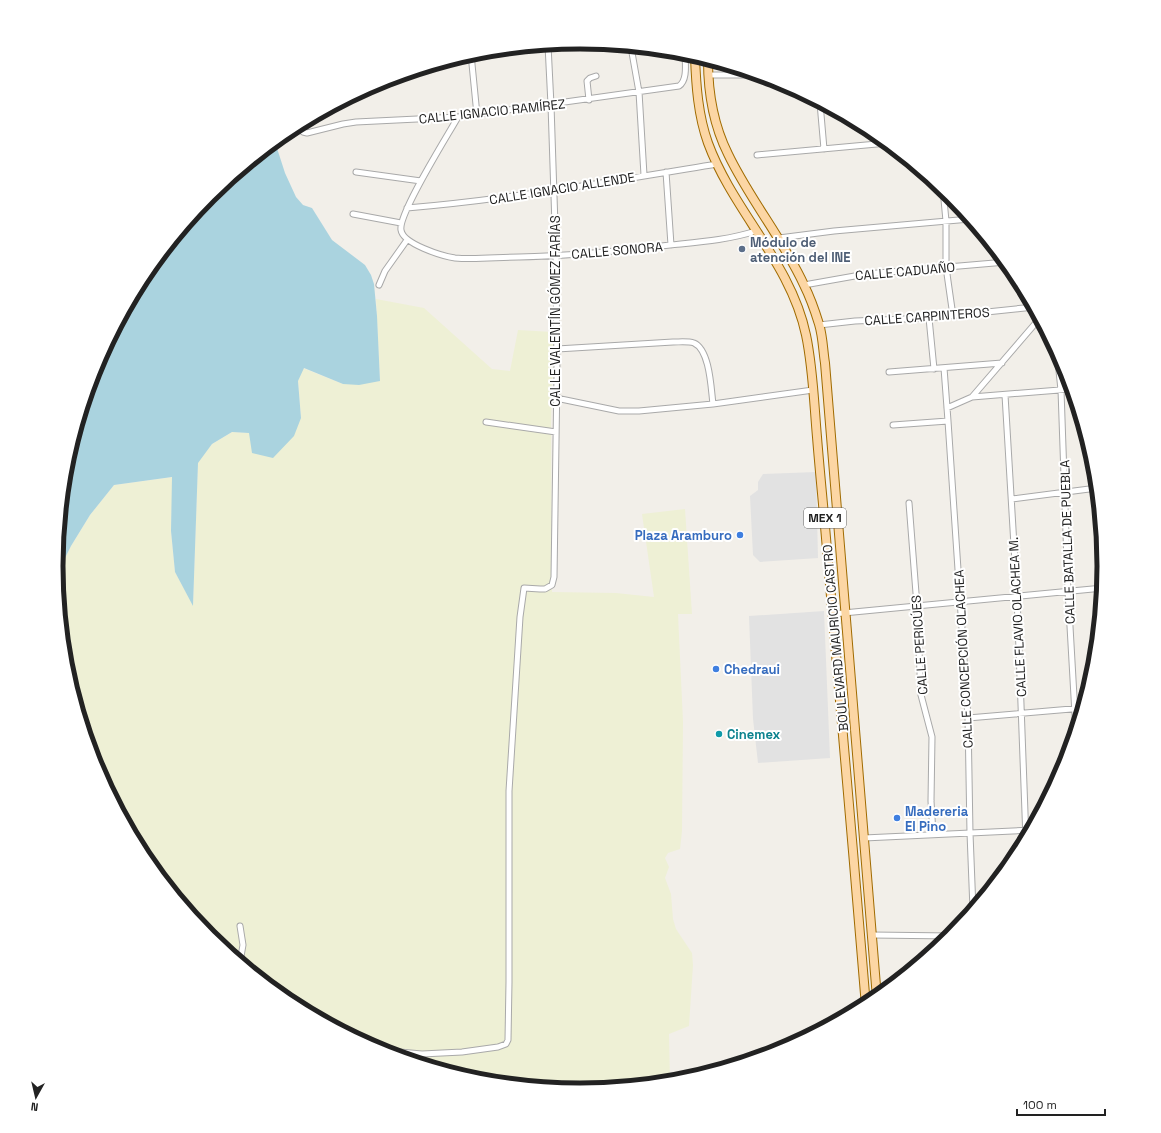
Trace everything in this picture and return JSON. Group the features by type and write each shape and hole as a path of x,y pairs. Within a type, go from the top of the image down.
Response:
{"main road":[{"name":"BOULEVARD MAURICIO CASTRO","path":"695,62 698,101 708,143 717,164 740,206 776,262 792,292 806,332 814,390 865,999"},
{"name":"BOULEVARD MAURICIO CASTRO","path":"708,66 712,102 719,131 727,153 742,181 778,238 804,284 819,325 825,363 832,438 876,991"},
{"path":"815,415 826,424 832,438"}],"street":[{"name":"CALLE VALENTÍN GÓMEZ FARÍAS","path":"401,1052 422,1054 462,1052 498,1047 506,1044 508,1040 509,791 520,617 524,588 545,589 552,584 554,578 557,349 556,256 548,50"},
{"path":"632,52 639,92 644,175"},
{"name":"CALLE IGNACIO RAMÍREZ","path":"302,131 307,133 356,122 458,118 679,86 682,84 685,74 685,60"},
{"path":"472,61 477,115"},
{"path":"708,75 743,75"},
{"path":"589,100 587,81 596,76"},
{"path":"820,108 824,149"},
{"path":"380,285 385,271 407,240 402,235 401,223 407,208 458,118"},
{"path":"757,155 879,144"},
{"name":"CALLE IGNACIO ALLENDE","path":"407,208 451,204 553,190 717,164"},
{"path":"356,172 421,181"},
{"path":"666,172 671,245"},
{"path":"944,199 946,221 946,267 953,316"},
{"path":"353,214 401,223"},
{"path":"778,238 834,231 964,219"},
{"name":"CALLE SONORA","path":"407,240 430,251 454,258 556,256 735,237 756,231"},
{"name":"CALLE CADUAÑO","path":"804,284 866,274 999,263"},
{"name":"CALLE CARPINTEROS","path":"819,325 929,318 1029,308"},
{"path":"929,318 934,369"},
{"path":"972,398 1026,332 1036,322"},
{"path":"557,349 688,342 698,345 704,353 708,368 713,404"},
{"path":"889,372 1002,363"},
{"name":"CALLE BATALLA DE PUEBLA","path":"1059,367 1061,390 1068,591 1075,719"},
{"name":"CALLE CONCEPCIÓN OLACHEA","path":"944,368 968,718 970,833 974,903"},
{"path":"947,408 972,398 1067,389"},
{"path":"556,398 610,410 628,411 713,404 814,390"},
{"name":"CALLE FLAVIO OLACHEA M.","path":"1006,395 1029,825"},
{"path":"893,425 948,421"},
{"path":"486,422 556,432"},
{"path":"1012,498 1092,489"},
{"name":"CALLE PERICÚES","path":"909,503 917,606 921,698 932,737 932,834"},
{"path":"833,614 1097,588"},
{"path":"968,718 1078,708"},
{"path":"864,838 1026,830"},
{"path":"240,926 243,945 241,957"},
{"path":"872,935 942,936"}],"green space":[{"path":"376,299 424,308 492,369 510,371 518,330 553,332 551,424 552,592 616,593 654,597 642,514 685,509 692,614 678,614 683,722 682,831 680,849 668,853 665,858 669,867 665,878 671,894 673,919 676,929 692,953 693,965 689,1026 669,1034 670,1076 648,1080 580,1084 513,1080 480,1074 414,1057 382,1045 322,1015 293,997 239,956 191,908 150,854 132,825 102,765 90,733 73,667 67,634 64,600 63,562 90,515 114,485 173,477 171,531 175,572 193,605 198,462 212,444 232,432 250,433 301,418 298,381 303,368 343,384 380,381"}],"shaded area":[{"path":"816,472 818,558 760,562 753,555 750,496 758,490 758,482 763,474"},
{"path":"824,611 830,758 758,763 753,719 749,616"}],"water":[{"path":"277,148 285,173 296,197 303,205 312,208 332,240 365,265 371,275 374,284 377,316 380,381 359,385 343,384 304,368 298,381 301,418 294,436 273,458 252,453 249,433 232,432 212,444 198,463 193,606 175,572 171,531 172,477 114,485 90,515 63,562 67,499 73,466 90,400 102,368 116,338 150,279 191,225 239,177"}],"place":[{"name":"Módulo de atención del INE","path":"742,249"},
{"name":"Plaza Aramburo","path":"740,535"},
{"name":"Chedraui","path":"716,669"},
{"name":"Cinemex","path":"719,734"},
{"name":"Madereria El Pino","path":"897,818"}]}
